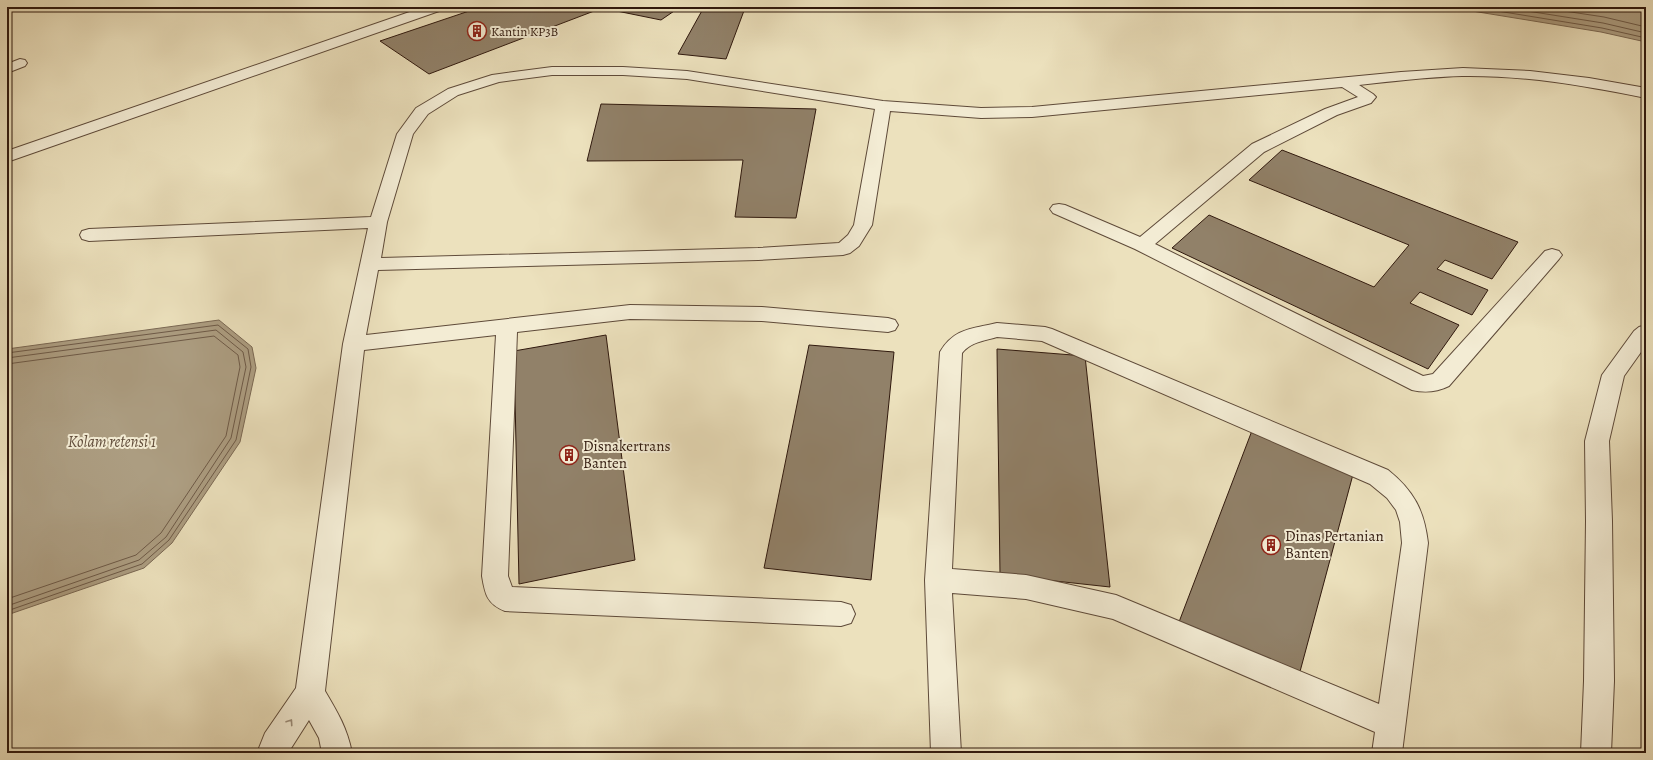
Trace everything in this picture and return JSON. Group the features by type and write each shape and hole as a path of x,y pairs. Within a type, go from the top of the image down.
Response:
{"street":[{"path":"7,157 437,7"},
{"path":"7,69 20,62"},
{"path":"272,753 276,744 310,693 354,344 378,222 404,134 422,111 453,92 497,78 552,71 623,71 687,74 883,106 981,113 1032,112 1463,72 1530,74 1588,82 1646,93"},
{"path":"1142,245 1258,148 1331,112 1366,100 1368,97 1345,82"},
{"path":"369,264 758,254 843,249 850,246 854,242 863,224 883,106"},
{"path":"7,143 28,150"},
{"path":"1058,209 1142,245 1420,384 1435,383 1441,380 1552,255"},
{"path":"89,235 378,222"},
{"path":"354,344 630,312 762,314 888,325"},
{"path":"507,326 495,576 498,591 505,600 841,614"},
{"path":"946,753 938,580 951,352 960,341 968,337 997,330 1045,334 1379,477 1395,489 1408,507 1414,524 1415,543 1388,753"},
{"path":"1596,753 1599,681 1599,521 1597,441 1613,375 1641,336 1646,332"},
{"path":"938,580 1026,587 1116,606 1391,724"},
{"path":"310,693 333,734 337,753"}],"water":[{"path":"1457,7 1646,7 1646,42 1601,32 1472,11"},
{"name":"Kolam retensi 1","path":"219,320 252,347 256,368 240,442 172,543 144,568 7,615 7,349"}],"building":[{"name":"Kantin KP3B","path":"481,7 680,7 661,20 602,8 429,74 380,41"},
{"path":"704,7 745,8 726,59 678,54"},
{"path":"601,104 816,109 796,218 735,217 743,160 587,161"},
{"path":"1282,150 1518,242 1492,279 1445,260 1437,269 1488,290 1472,315 1420,292 1410,303 1459,325 1428,369 1172,248 1209,215 1374,287 1409,245 1249,180"},
{"name":"Disnakertrans Banten","path":"606,335 635,560 519,584 514,351"},
{"path":"809,345 894,352 871,580 764,568"},
{"path":"997,349 1085,356 1110,587 1000,575"},
{"name":"Dinas Pertanian Banten","path":"1253,428 1355,467 1298,679 1179,622"}],"place":[{"name":"Kantin KP3B","path":"477,31"},
{"name":"Disnakertrans Banten","path":"569,455"},
{"name":"Dinas Pertanian Banten","path":"1271,545"}]}
